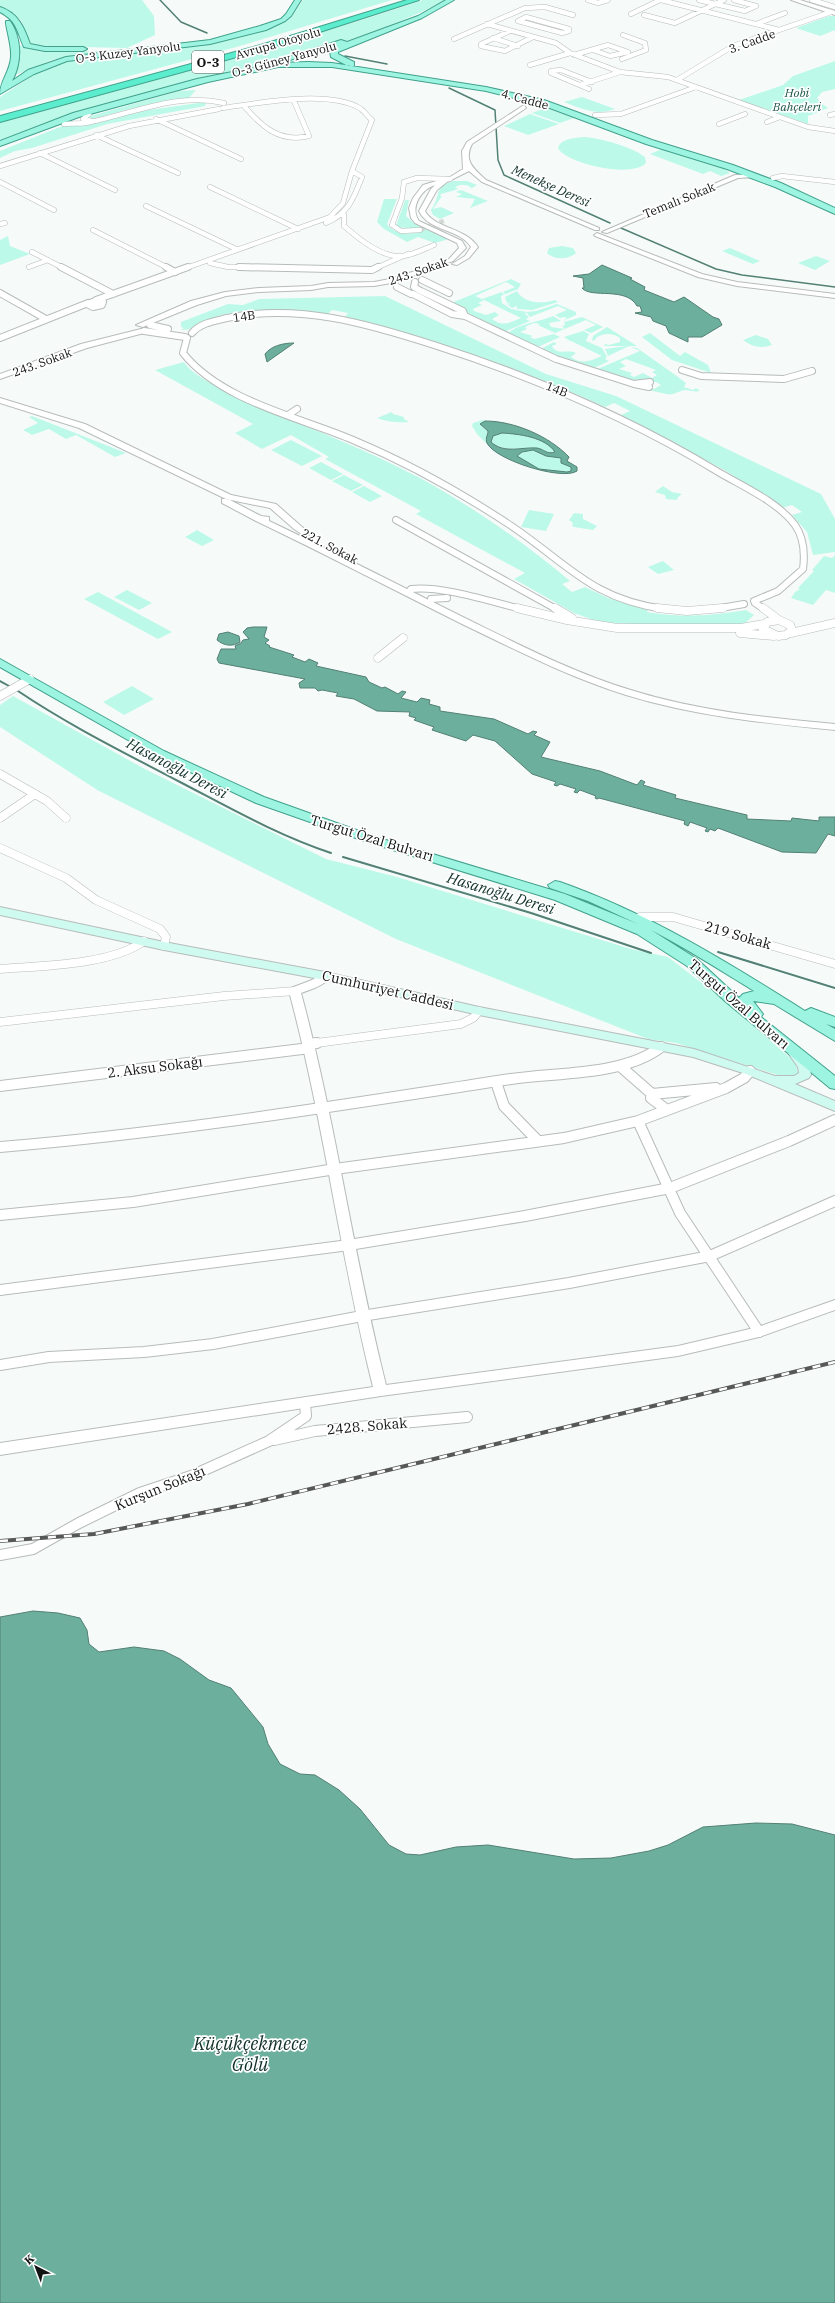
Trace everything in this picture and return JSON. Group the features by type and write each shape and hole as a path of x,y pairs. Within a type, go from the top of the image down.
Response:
{"highway":[{"name":"Avrupa Otoyolu","path":"0,114 101,85 263,43 402,0"},
{"name":"Avrupa Otoyolu","path":"0,119 112,87 274,44 415,0"}],"main road":[{"name":"O-3 Kuzey Yanyolu","path":"0,92 31,72 53,63 82,56 210,42 263,28 283,20 289,15 298,0"},
{"path":"401,23 424,19 443,13 454,7 452,0"},
{"path":"0,9 12,16 24,32 27,45 35,48 67,50 150,48"},
{"path":"0,14 8,21 14,33 14,62 12,77 7,84 0,89"},
{"name":"4. Cadde","path":"401,23 393,28 341,47 334,51 334,55 354,66 454,80 522,95 595,116 773,178 835,204"},
{"name":"O-3 Güney Yanyolu","path":"1,148 57,122 200,81 309,54 401,23"},
{"path":"332,65 318,62 313,58 326,56 354,66"},
{"name":"4. Cadde","path":"200,81 278,65 332,65 380,74 466,85 522,95"},
{"path":"522,95 532,100 524,108"},
{"path":"522,95 526,100 524,108"},
{"name":"4. Cadde","path":"532,100 550,105 604,126 733,168 835,211"},
{"path":"1,148 124,102"},
{"path":"524,108 534,104 550,105"},
{"path":"585,119 595,116"},
{"path":"604,126 614,122"},
{"name":"Turgut Özal Bulvarı","path":"0,651 145,734 265,791 316,811 570,889 640,917 788,1004 835,1036"},
{"name":"Turgut Özal Bulvarı","path":"0,662 128,738 260,800 318,822 560,897 599,911 634,927 679,953 704,972 731,998 835,1084"},
{"name":"Cumhuriyet Caddesi","path":"0,911 144,942 325,976 479,1011 694,1053 750,1071 835,1106"},
{"path":"772,1080 796,1080 805,1075 804,1066 786,1044 745,1000 756,995 788,1004 835,1022"},
{"path":"812,1020 835,1039"},
{"path":"811,1065 835,1080"}],"street":[{"path":"591,0 603,2 608,0"},
{"path":"632,14 660,0 780,30"},
{"path":"699,0 745,11 756,6 734,0"},
{"path":"681,20 651,12 644,15 675,23 724,0"},
{"path":"794,0 834,11"},
{"path":"812,0 834,11"},
{"path":"454,39 525,8 545,7 573,15"},
{"name":"3. Cadde","path":"678,80 720,53 834,11"},
{"path":"756,24 785,13"},
{"path":"522,34 539,27 562,33 570,31 526,18 518,19 539,27"},
{"path":"488,24 556,43 572,54 636,78"},
{"path":"510,31 481,44 481,46 500,52 518,46 524,42 522,41"},
{"path":"500,35 522,41 533,37"},
{"path":"595,63 646,50 645,44 623,35"},
{"path":"493,38 518,46"},
{"path":"487,41 511,48"},
{"path":"530,65 612,45 627,51 621,56 610,56 593,50"},
{"path":"589,88 551,73 551,71 561,70 599,85"},
{"path":"580,85 620,72 678,80 816,129 835,131"},
{"path":"595,116 621,114 696,87"},
{"path":"169,105 203,98 225,103"},
{"path":"0,165 96,135 156,119 194,112 257,104 335,100 356,106 372,120 352,171 343,203 330,217 236,249 96,300 0,338"},
{"path":"64,124 81,124 127,111 203,101 221,109 228,106 225,103"},
{"path":"244,106 270,132 289,139 304,139 310,136 294,101"},
{"path":"194,112 210,105 225,103 257,104"},
{"path":"412,179 423,181 422,188 451,180 466,170 465,151 469,143 524,108"},
{"path":"89,114 82,119 90,121 98,120"},
{"path":"614,122 621,114"},
{"path":"719,124 746,114"},
{"path":"767,122 780,117"},
{"path":"156,119 241,159"},
{"path":"96,135 178,173"},
{"path":"40,152 115,190"},
{"path":"466,160 476,179 700,276 737,284 835,295"},
{"path":"381,288 397,287 419,281 469,261 475,254 475,247 468,238 425,217 422,211 434,189 466,173 469,168"},
{"path":"420,230 404,231 396,229 392,225 402,198 404,182 412,179 451,180 465,179 471,176 589,232 601,232 732,175 735,171 733,168"},
{"path":"352,171 362,177"},
{"name":"Temalı Sokak","path":"601,232 737,176 754,176"},
{"path":"773,178 782,176 835,182"},
{"path":"350,179 362,177"},
{"path":"66,311 101,306 103,303 210,263 319,226 344,215 352,203 362,177"},
{"path":"0,182 54,210"},
{"path":"210,187 298,229"},
{"name":"243. Sokak","path":"141,328 194,303 225,294 259,290 311,288 328,285 374,284 397,280 450,260 461,252 463,248 460,242 446,234 417,222 411,214 422,188"},
{"path":"146,206 236,249"},
{"path":"344,215 344,226 356,237 396,258"},
{"path":"435,230 443,229 444,226"},
{"path":"93,230 175,272"},
{"path":"446,234 447,231 455,231"},
{"path":"210,263 228,267 372,270 396,258 434,245"},
{"name":"243. Sokak","path":"0,378 84,346 152,326 168,316 230,295 256,292 381,288 408,282 449,266 467,257 475,247"},
{"path":"32,252 113,294"},
{"path":"29,267 48,260"},
{"path":"419,281 414,287 443,303 462,311 465,316"},
{"path":"419,281 449,293"},
{"path":"397,287 452,314 465,316 556,359 634,384 650,385"},
{"path":"414,295 422,292"},
{"path":"0,293 46,319"},
{"path":"96,300 103,303"},
{"path":"88,303 88,305 94,307"},
{"path":"435,305 443,303 458,313"},
{"name":"14B","path":"250,314 302,315 348,321 405,336 534,380 604,410 706,463 769,504 795,525 805,548 803,569 778,591 751,603 713,609 674,610 643,605 607,594 574,574 531,540 443,483 399,460 344,436 288,415 240,395 196,370 184,357 182,345 188,335 199,327 212,322 250,314"},
{"path":"152,326 188,335"},
{"path":"141,328 188,335"},
{"path":"689,368 701,376"},
{"path":"682,370 701,376 784,379 812,371"},
{"name":"221. Sokak","path":"0,400 82,426 229,497 261,503 279,509 284,516 302,532 412,590 433,605 567,669 630,693 700,710 784,722 835,727"},
{"path":"0,404 62,424 102,440 250,514 253,507 261,503"},
{"path":"288,415 297,409"},
{"name":"221. Sokak","path":"250,514 412,590"},
{"path":"260,519 270,520 284,516"},
{"path":"396,520 539,601 590,625"},
{"path":"412,590 456,594 590,625 656,629 741,628 779,620"},
{"path":"412,590 588,629 658,634 743,633 783,636 835,622"},
{"path":"433,605 431,599 441,597"},
{"path":"528,611 539,608 539,601"},
{"path":"751,603 790,625 835,622"},
{"path":"751,603 766,623"},
{"path":"766,623 763,627 765,632 774,636"},
{"path":"790,625 792,630 790,633"},
{"path":"378,658 403,638"},
{"path":"0,696 30,679"},
{"path":"0,774 47,801 66,818"},
{"path":"0,818 35,794"},
{"path":"0,848 66,878 96,900 130,914 160,929 166,937 164,946"},
{"name":"219 Sokak","path":"640,917 673,917 835,964"},
{"path":"0,969 70,963 133,950 144,942"},
{"path":"0,1022 224,996 295,991 316,983 325,976"},
{"path":"295,991 310,1046 320,1106 335,1170 362,1316 381,1391"},
{"name":"2. Aksu Sokağı","path":"0,1086 310,1046 461,1024 473,1018 479,1011"},
{"path":"0,1147 96,1139 496,1082 516,1077 620,1066 655,1053 661,1047"},
{"path":"620,1066 641,1086 652,1094 726,1088"},
{"path":"0,1215 133,1202 335,1170 538,1141 638,1122 726,1088 744,1078 750,1071"},
{"path":"496,1082 504,1106 538,1141"},
{"path":"652,1094 651,1098 667,1110"},
{"path":"0,1290 349,1245 525,1216 670,1188 789,1141 835,1120"},
{"path":"638,1122 670,1188 680,1213 694,1237 710,1256 758,1332"},
{"path":"0,1365 49,1357 144,1352 213,1344 362,1316 569,1283 710,1256 835,1201"},
{"path":"0,1449 381,1391 678,1351 758,1332 835,1305"},
{"name":"Kurşun Sokağı","path":"0,1555 33,1550 79,1523 140,1493 191,1476 269,1441 306,1416 305,1403"},
{"name":"2428. Sokak","path":"269,1441 315,1431 467,1418"}],"green space":[{"path":"0,0 142,0 154,16 155,35 127,48 36,46 29,42 21,20 0,6"},
{"path":"303,0 392,0 240,46 0,111 0,97 35,74 59,64 81,58 202,44 270,27 292,16"},
{"path":"423,0 445,0 418,14 389,26 331,46 132,98 0,140 0,122 105,90 318,33"},
{"path":"829,16 835,16 835,30 820,36 796,28"},
{"path":"20,45 51,51 104,51 52,60 15,75"},
{"name":"Hobi Bahçeleri","path":"835,61 835,89 822,92 817,98 828,108 808,116 808,124 739,100 783,85 793,76"},
{"path":"196,90 188,99 130,109 89,120 87,117 179,91"},
{"path":"582,97 615,109 596,112 564,102"},
{"path":"206,102 205,106 107,124 32,148 15,151 0,158 0,151 65,125 127,113"},
{"path":"546,108 574,118 560,123 532,113"},
{"path":"530,114 559,124 528,135 504,126"},
{"path":"584,137 607,141 632,150 645,157 646,163 638,168 627,170 599,167 585,164 573,159 563,154 558,148 565,140"},
{"path":"662,149 724,168 730,173 721,176 710,171 703,174 650,154"},
{"path":"453,181 467,181 477,185 470,189 471,187 460,185 455,188 459,189 441,194 440,196 442,196 433,209 441,207 454,213 440,219 433,215 431,210 435,204 441,186"},
{"path":"461,190 488,201 470,208 475,199 456,197 462,194 456,192"},
{"path":"384,199 397,199 387,224 390,228 403,233 422,231 396,226 405,200 409,200 406,216 415,224 449,239 435,243 418,237 407,242 384,229 377,222"},
{"path":"8,236 10,246 30,254 0,265 0,240"},
{"path":"562,246 573,248 576,253 569,257 557,258 547,253 549,248"},
{"path":"730,248 760,261 753,264 722,251"},
{"path":"816,256 830,261 815,270 798,263"},
{"path":"511,279 521,284 518,289 504,295 501,296 502,303 511,309 527,312 536,311 557,304 576,312 576,315 563,321 567,318 560,318 555,315 567,310 558,306 530,317 526,312 525,314 529,317 526,319 530,321 504,332 470,316 451,303","holes":["506,282 515,287 503,292 505,294 504,295 502,292 482,299 475,296","484,300 521,318 502,324 492,319 499,315 495,312 486,315 474,311 473,309 482,305 478,303"]},
{"path":"517,291 529,301 545,302 555,300 558,302 532,310 517,309 517,306 512,308 505,302 511,305 506,301 505,297"},
{"path":"385,296 546,374 616,396 821,494 835,519 835,552 813,555 807,532 792,515 802,512 792,505 782,508 726,471 621,415 630,411 614,403 605,407 542,380 477,356 411,335 344,318 348,313 332,310 327,315 274,310 235,312 222,315 191,329 181,330 184,328 181,327 181,322 228,304 243,305 259,299"},
{"path":"553,316 561,321 549,323 551,327 565,329 555,333 538,325 540,324 534,323 525,327 527,329 520,332 533,336 530,337 534,339 554,334 560,337 538,347 508,334 516,328"},
{"path":"582,317 603,327 591,333 584,330 596,325 586,320 565,329 562,326 565,325 564,322"},
{"path":"607,327 637,346 604,346 605,344 609,345 620,342 620,338 612,334 597,337 592,341 593,336"},
{"path":"583,331 589,334 586,341 602,348 607,357 605,359 609,361 592,369 541,349 554,342 557,344 552,346 554,349 560,352 576,353 571,357 578,361 590,361 602,356 571,341 581,340 570,341 564,337"},
{"path":"650,333 680,356 685,352 708,365 711,373 672,360 642,337"},
{"path":"756,335 768,339 772,345 757,347 743,340"},
{"path":"627,346 628,346 608,356 605,349"},
{"path":"631,347 637,348 681,379 679,378 686,383 684,387 693,390 696,388 700,391 686,390 666,394 631,386 654,389 661,385 656,382 637,382 595,370 640,351","holes":["626,359 656,370 652,372 657,375 652,378 643,373 634,377 630,375 632,373 619,369 626,366 620,362"]},
{"path":"184,362 198,376 220,388 262,408 342,441 440,489 498,526 535,553 570,581 562,584 572,592 585,587 608,598 648,609 647,612 660,614 697,616 746,610 754,615 742,626 661,626 599,622 574,613 514,579 525,573 416,514 421,511 325,459 329,457 291,435 262,449 235,433 253,424 155,370"},
{"path":"392,412 393,414 404,417 404,419 409,422 393,422 377,418"},
{"path":"32,416 126,453 115,457 76,435 66,439 49,429 32,435 23,430 38,423 29,417"},
{"path":"482,420 492,422 485,421 481,426 488,431 486,441 492,449 477,434 472,426 473,423"},
{"path":"502,433 531,437 545,443 555,452 537,448 513,449 501,447 491,442 493,436"},
{"path":"291,440 322,456 302,466 271,450"},
{"path":"533,450 543,455 561,458 561,462 571,467 571,471 539,469 517,456 522,452"},
{"path":"321,462 343,474 331,480 309,468"},
{"path":"344,475 363,485 351,491 332,481"},
{"path":"364,486 382,496 370,502 352,492"},
{"path":"663,486 672,492 682,494 677,500 666,499 665,495 655,492"},
{"path":"529,510 554,514 546,531 521,527"},
{"path":"574,513 583,514 583,519 597,526 593,530 572,526 573,523 569,520"},
{"path":"197,530 214,540 202,546 185,537"},
{"path":"835,555 835,593 826,590 813,605 791,598 795,592 800,589 798,588 814,571 812,570 824,556 832,558"},
{"path":"663,561 674,570 658,574 648,567"},
{"path":"127,590 152,603 139,610 114,597"},
{"path":"98,592 172,632 158,639 84,599"},
{"path":"132,686 154,699 124,715 103,702"},
{"path":"13,696 143,768 326,859 397,877 631,949 668,957 720,997 795,1062 799,1076 784,1077 676,1043 648,1039 396,939 99,791 0,727 0,705"}],"water":[{"path":"602,265 632,278 630,279 645,287 644,290 674,302 684,297 713,317 719,319 722,325 702,337 688,337 688,342 669,333 666,326 653,321 651,317 635,313 642,312 640,306 637,306 632,300 617,294 593,293 586,291 582,288 584,288 583,278 573,276 589,274"},
{"path":"294,343 267,362 265,354 268,351 282,344"},
{"path":"485,421 508,424 541,436 561,449 569,457 567,461 577,467 577,471 558,473 544,471 515,462 502,456 487,443 486,438 488,431 480,424","holes":["502,433 531,437 545,443 555,452 552,453 537,448 501,448 491,442 493,436","533,450 546,456 561,458 561,463 571,467 571,471 567,472 539,469 517,456 522,452"]},
{"path":"267,627 264,637 269,640 265,643 270,646 269,647 294,655 292,657 305,662 309,659 318,663 316,666 366,677 369,682 382,688 385,687 398,694 402,691 406,692 401,698 417,702 421,698 430,700 429,704 440,707 440,711 494,719 528,734 533,731 537,732 534,735 550,742 541,757 600,771 637,785 641,780 645,782 643,785 676,795 675,798 747,815 747,819 791,821 792,818 819,821 819,817 835,817 835,836 828,834 816,853 782,852 718,828 715,831 710,829 708,832 705,831 707,828 690,822 688,826 684,824 685,821 599,798 597,799 595,798 596,796 580,790 577,793 574,792 576,789 560,784 557,786 554,785 556,782 532,774 495,741 473,735 466,741 432,730 434,727 414,720 416,718 409,716 410,712 377,711 354,699 336,696 338,693 322,690 318,691 315,688 300,688 299,683 305,679 219,663 217,659 221,649 236,649 235,646 243,640 249,639 243,632 247,628"},
{"path":"228,632 239,636 240,642 234,645 228,645 217,640 219,634"},
{"name":"Küçükçekmece Gölü","path":"33,1611 58,1613 80,1618 87,1630 89,1644 99,1652 134,1647 164,1651 180,1659 209,1680 231,1688 263,1727 268,1744 280,1764 300,1774 315,1775 339,1790 360,1809 389,1845 406,1854 420,1855 456,1847 488,1845 574,1859 611,1858 649,1851 668,1845 703,1827 756,1823 792,1824 835,1835 835,2303 0,2303 0,1617"}],"waterway":[{"name":"Menekşe Deresi","path":"160,0 181,22 207,33"},
{"name":"Menekşe Deresi","path":"345,56 387,64"},
{"name":"Menekşe Deresi","path":"449,88 495,110 498,160 504,175 610,223"},
{"name":"Menekşe Deresi","path":"621,228 716,269 742,275 835,287"},
{"name":"Hasanoğlu Deresi","path":"0,681 9,686"},
{"name":"Hasanoğlu Deresi","path":"18,691 98,739 236,811 292,838 331,853"},
{"name":"Hasanoğlu Deresi","path":"343,857 531,913 651,953"},
{"name":"Hasanoğlu Deresi","path":"718,952 835,988"}],"tunnel":[{"path":"420,230 446,220"}],"railway":[{"path":"0,1541 94,1534 248,1504 835,1362"}]}
